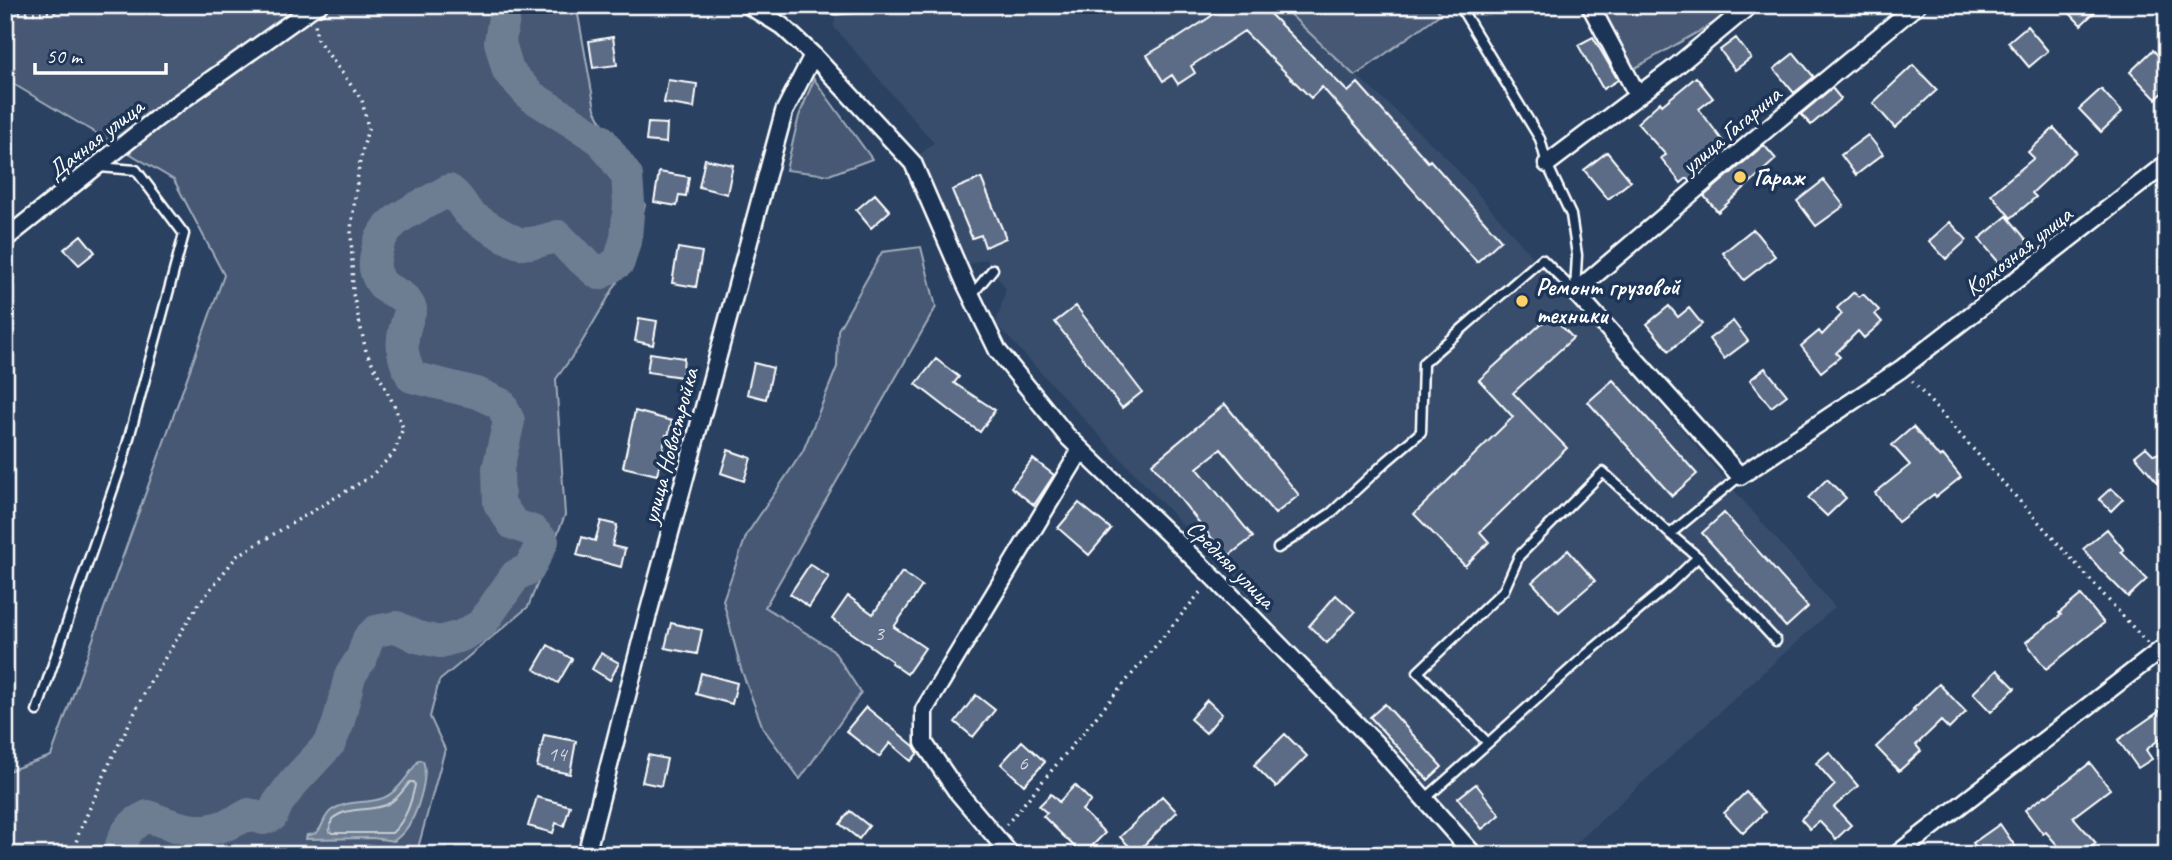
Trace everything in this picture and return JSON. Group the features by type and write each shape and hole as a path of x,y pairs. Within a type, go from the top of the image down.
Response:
{"street":[{"name":"Средняя улица","path":"748,5 782,26 813,55 913,163 998,351 1081,450 1213,578 1376,744 1425,799 1466,852"},
{"path":"1590,5 1638,96"},
{"path":"1546,164 1638,96 1750,5"},
{"name":"улица Гагарина","path":"1575,292 1917,5"},
{"name":"Дачная улица","path":"5,239 158,118 316,6"},
{"name":"улица Новостройка","path":"586,855 648,614 784,112 813,55"},
{"name":"Колхозная улица","path":"1740,476 1898,370 2167,163"},
{"path":"1575,292 1740,476"},
{"path":"1004,849 956,790 924,743 924,710 1081,450"},
{"path":"1896,855 2161,650"}],"lane":[{"path":"791,5 836,9 889,5"},
{"path":"1459,5 1540,139 1546,164 1571,215 1577,255 1575,292"},
{"path":"37,711 123,460 184,234 136,170 96,167"},
{"path":"1278,548 1331,513 1422,432 1423,363 1542,258 1575,292"},
{"path":"971,296 993,269"},
{"path":"1488,743 1418,672 1504,590 1520,556 1603,472 1698,557 1776,641"},
{"path":"1670,534 1740,476"},
{"path":"1425,799 1698,557"}],"path":[{"path":"5,11 35,13 125,5"},
{"path":"73,855 78,835 150,682 198,605 237,556 370,477 394,453 403,428 366,351 353,294 351,229 359,166 368,128 362,100 317,39 316,6"},
{"path":"1898,370 2143,637 2161,650"},
{"path":"1004,849 1213,578"}],"shaded area":[{"path":"5,5 570,5 577,9 595,109 645,205 628,264 579,347 556,379 565,515 528,607 439,681 430,717 445,749 418,848 411,855 5,855 5,772 51,756 224,275 174,180 5,79"},
{"path":"836,5 1280,5 1447,158 1835,607 1563,855 1489,855 996,324 1006,289 986,259 969,264 917,157 934,143 834,27"},
{"path":"1280,5 1435,5 1440,14 1355,76"},
{"path":"1600,5 1738,5 1740,8 1633,69"},
{"path":"814,79 872,159 829,175 786,170 799,116"},
{"path":"921,247 936,307 765,607 833,650 861,693 800,779 763,728 741,669 723,600 747,534 803,451 837,367 838,330 882,252"}],"water":[{"path":"419,760 423,761 424,768 421,796 410,823 394,841 373,838 306,839 307,835 320,829 332,810 350,803 380,799 392,793"}],"building":[{"path":"1222,5 1261,5 1348,92 1358,83 1501,240 1477,262 1322,87 1311,98 1244,31 1191,66 1195,73 1178,84 1172,75 1163,81 1147,55 1210,17"},
{"path":"2062,5 2102,5 2081,25"},
{"path":"2027,26 2048,51 2029,67 2008,42"},
{"path":"613,37 617,65 593,68 589,41"},
{"path":"1593,37 1618,80 1603,89 1578,45"},
{"path":"1736,38 1751,58 1735,70 1720,50"},
{"path":"2153,50 2167,65 2167,89 2156,99 2130,72"},
{"path":"1794,53 1814,77 1794,93 1774,69"},
{"path":"1913,65 1937,90 1895,128 1873,103"},
{"path":"1696,77 1713,98 1699,109 1728,148 1690,181 1687,178 1681,183 1661,158 1666,155 1637,123 1660,102 1662,105"},
{"path":"668,80 697,84 694,108 664,103"},
{"name":"Гараж","path":"1832,88 1841,99 1811,125 1801,114"},
{"path":"2101,89 2122,112 2101,132 2079,109"},
{"path":"648,123 667,124 666,143 646,141"},
{"path":"2054,128 2076,152 2032,193 2036,197 2011,218 1991,194 2034,158 2028,152"},
{"path":"1868,135 1883,154 1856,175 1841,155"},
{"name":"Гараж","path":"1764,145 1776,159 1718,212 1704,196"},
{"path":"1607,152 1631,181 1608,199 1584,170"},
{"path":"705,159 733,165 727,194 699,187"},
{"path":"659,172 689,177 686,196 679,195 677,206 654,202"},
{"path":"981,178 1006,238 985,247 981,235 972,238 952,190"},
{"path":"1824,180 1844,206 1816,226 1797,201"},
{"path":"875,194 890,211 871,228 856,210"},
{"path":"2007,216 2029,243 2001,265 1979,239"},
{"path":"1950,222 1967,240 1946,259 1929,241"},
{"path":"1753,229 1775,256 1744,280 1723,253"},
{"path":"81,235 95,252 79,265 64,249"},
{"path":"678,248 702,252 696,287 672,283"},
{"path":"1854,292 1859,297 1863,294 1879,310 1875,314 1882,322 1864,338 1858,331 1836,353 1840,357 1821,372 1801,346 1819,331 1822,335 1842,314 1837,308"},
{"path":"1076,306 1142,392 1122,408 1055,322"},
{"path":"1669,306 1678,317 1689,308 1702,324 1669,351 1647,324"},
{"path":"1551,315 1573,338 1513,393 1567,448 1480,532 1489,542 1465,566 1414,514 1513,417 1479,380"},
{"path":"639,318 657,321 653,345 635,341"},
{"path":"1733,321 1748,341 1724,359 1709,339"},
{"path":"650,353 684,358 682,377 647,372"},
{"path":"936,359 959,377 954,383 995,410 980,432 916,384"},
{"path":"754,363 773,368 766,399 747,394"},
{"path":"1765,368 1787,395 1771,407 1750,380"},
{"path":"1613,380 1697,474 1672,496 1588,402"},
{"path":"1225,404 1299,495 1275,514 1221,449 1197,468 1253,537 1227,557 1152,464"},
{"path":"635,411 672,421 657,475 623,467"},
{"path":"1913,427 1940,458 1943,455 1961,477 1898,522 1875,493 1910,465 1892,445"},
{"path":"2146,447 2154,455 2159,453 2167,462 2167,478 2159,484 2135,456"},
{"path":"728,450 751,458 744,481 721,473"},
{"path":"1033,459 1054,475 1034,505 1011,487"},
{"path":"1827,479 1846,498 1827,516 1808,498"},
{"path":"2111,488 2123,499 2111,511 2099,499"},
{"path":"1079,503 1111,529 1089,555 1058,528"},
{"path":"1724,513 1808,607 1786,627 1702,533"},
{"path":"601,521 617,525 612,546 625,549 621,567 577,555 582,537 595,541"},
{"path":"2107,529 2124,550 2121,552 2147,579 2128,597 2083,549"},
{"path":"1568,550 1595,581 1559,612 1532,582"},
{"path":"810,564 829,577 809,607 790,594"},
{"path":"902,572 922,586 894,627 925,648 907,674 832,619 848,596 873,614"},
{"path":"1336,595 1355,612 1327,643 1309,626"},
{"path":"2081,595 2104,623 2046,669 2026,642 2061,615 2059,613"},
{"path":"671,623 702,630 697,654 665,648"},
{"path":"548,645 572,659 558,683 534,669"},
{"path":"601,653 619,663 610,680 592,669"},
{"path":"1997,670 2015,688 1991,712 1973,693"},
{"path":"701,673 737,683 732,704 696,694"},
{"path":"1939,684 1966,712 1949,729 1941,721 1916,745 1921,751 1899,771 1876,747"},
{"path":"976,695 995,710 973,737 955,722"},
{"path":"1207,700 1222,714 1206,733 1190,719"},
{"path":"1385,704 1442,767 1428,780 1370,717"},
{"path":"2167,706 2167,733 2146,750 2152,759 2138,768 2118,740"},
{"path":"866,707 914,746 918,753 911,761 890,743 879,757 846,731"},
{"path":"1285,734 1307,756 1276,787 1254,765"},
{"path":"544,735 576,741 570,774 537,767"},
{"path":"1022,741 1045,762 1024,785 1001,764"},
{"path":"1829,752 1858,786 1834,807 1851,825 1836,839 1819,821 1810,829 1801,819 1835,785 1816,763"},
{"path":"648,755 667,759 661,786 642,782"},
{"path":"2090,763 2110,789 2073,817 2096,843 2082,855 2076,855 2071,849 2065,854 2046,832 2043,834 2025,810"},
{"path":"1476,784 1500,815 1482,829 1458,798"},
{"path":"1075,785 1091,801 1082,810 1105,833 1083,855 1043,816 1047,813 1039,806 1051,794 1059,802"},
{"path":"1746,792 1765,812 1743,833 1724,813"},
{"path":"1162,796 1177,812 1136,853 1120,837"},
{"path":"537,797 570,806 564,826 556,823 553,833 528,826"},
{"path":"850,811 869,826 859,839 840,824"},
{"path":"2000,824 2021,855 1982,855 1973,843"}],"waterway":[{"path":"118,855 128,831 148,816 175,826 199,830 222,826 249,814 263,819 272,816 293,783 330,743 338,724 350,676 362,657 368,639 376,631 397,627 417,637 440,642 461,636 481,625 516,575 529,569 543,541 533,531 513,524 499,503 498,469 509,421 501,404 477,393 412,377 402,343 411,309 403,298 383,285 375,266 381,238 388,229 406,214 449,190 470,214 515,241 529,243 558,236 599,274 619,262 626,238 629,203 627,176 601,140 531,96 508,71 500,42 506,5"}],"place":[{"name":"Гараж","path":"1740,177"},
{"name":"Ремонт грузовой техники","path":"1522,301"}]}
